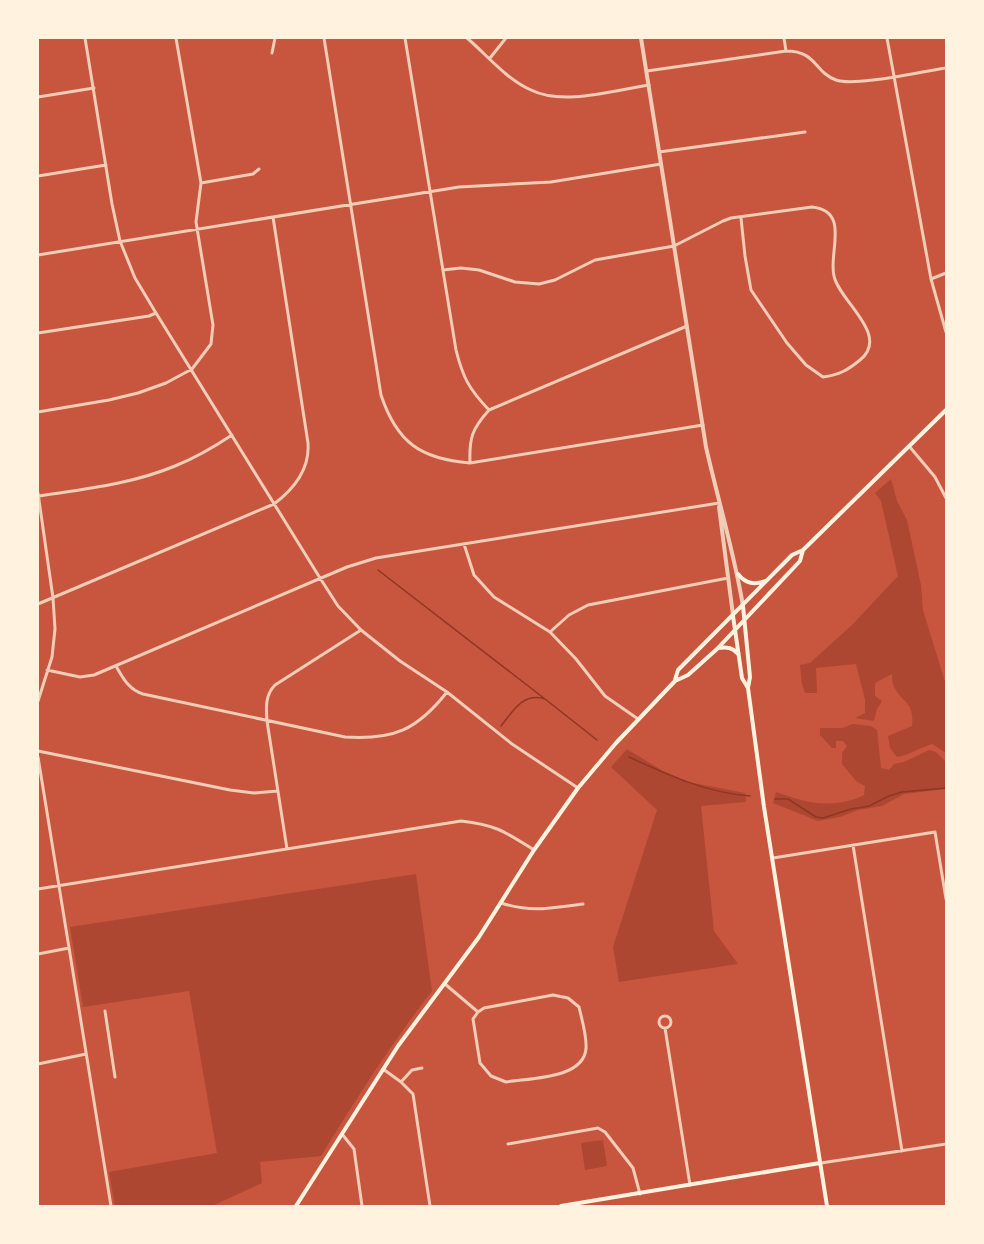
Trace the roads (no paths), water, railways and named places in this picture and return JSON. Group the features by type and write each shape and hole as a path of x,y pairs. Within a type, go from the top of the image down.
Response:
{"main road":[{"path":"675,681 678,670 792,555 803,550 946,410"},
{"path":"296,1206 398,1046 501,903 534,850 578,788 616,743 675,681 688,675 736,631 800,561 803,550"},
{"path":"738,574 750,583 759,584 767,581"},
{"path":"743,606 750,677 748,688 772,858 827,1206"},
{"path":"733,615 743,683 748,688"},
{"path":"717,649 726,647 734,649 740,656"},
{"path":"561,1206 820,1163"}],"street":[{"path":"86,38 120,241 135,278 338,606 361,630 399,662 447,692 512,744 578,788"},
{"path":"38,412 109,400 166,383 192,369 211,344 213,332 196,229 201,183 176,38"},
{"path":"272,53 275,38"},
{"path":"324,38 381,395 387,414 408,442 425,453 445,461 470,463 703,425"},
{"path":"405,38 456,350 461,369 471,391 489,410"},
{"path":"467,38 514,80 531,91 548,96 566,98 649,85"},
{"path":"490,58 506,38"},
{"path":"641,38 703,425 719,503 730,536 743,606"},
{"path":"784,38 786,51"},
{"path":"887,38 930,279 946,332"},
{"path":"646,71 786,51 808,56 823,72 836,80 851,83 946,68"},
{"path":"38,97 94,88"},
{"path":"659,152 805,132"},
{"path":"38,255 430,192 484,185 550,182 661,164"},
{"path":"38,176 106,165"},
{"path":"201,183 254,174 259,169"},
{"path":"443,270 461,268 479,270 515,282 539,284 555,280 595,260 674,246 712,225 741,218 812,207 821,208 831,217 836,230 833,276 867,329 869,338 866,356 845,372 823,377 806,365 787,343 751,290 741,218"},
{"path":"38,604 274,504 289,493 299,480 309,451 273,217"},
{"path":"930,279 946,273"},
{"path":"38,333 156,313"},
{"path":"470,463 470,441 476,424 489,410 687,326"},
{"path":"38,701 55,643 53,598 38,494 111,485 140,478 174,467 232,435"},
{"path":"909,446 935,477 946,498"},
{"path":"47,670 80,677 116,666 320,578 376,558 719,503"},
{"path":"719,503 719,520 733,615"},
{"path":"464,544 474,575 494,597 550,632 576,659 605,696 639,719"},
{"path":"550,632 569,615 588,605 728,578"},
{"path":"287,849 267,722 266,707 271,689 361,630"},
{"path":"116,666 135,692 345,737 368,738 391,735 414,725 433,710 447,692"},
{"path":"38,751 230,790 254,793 278,791"},
{"path":"38,757 111,1206"},
{"path":"38,889 460,821 485,824 504,830 534,850"},
{"path":"772,858 935,832 946,899"},
{"path":"853,844 902,1151"},
{"path":"501,903 521,909 535,910 583,904"},
{"path":"38,954 69,948"},
{"path":"445,983 478,1012"},
{"path":"553,995 568,998 579,1007 586,1045 582,1059 579,1065 567,1072 500,1081 486,1072 480,1063 473,1019 478,1012 484,1008 553,995"},
{"path":"105,1011 115,1077"},
{"path":"666,1014 671,1021 666,1028 659,1025 658,1019 666,1014"},
{"path":"666,1028 690,1185"},
{"path":"38,1064 86,1054"},
{"path":"401,1082 412,1070 422,1068"},
{"path":"383,1069 413,1094 430,1206"},
{"path":"508,1144 598,1128 604,1132 633,1168 640,1194"},
{"path":"342,1134 354,1149 362,1206"},
{"path":"820,1163 946,1144"}],"waterway":[{"path":"378,570 545,699"},
{"path":"501,726 519,704 531,698 545,699 597,740"},
{"path":"629,757 703,787 750,796"},
{"path":"775,799 788,799 816,817 823,818 869,806 902,792 946,788"}]}
